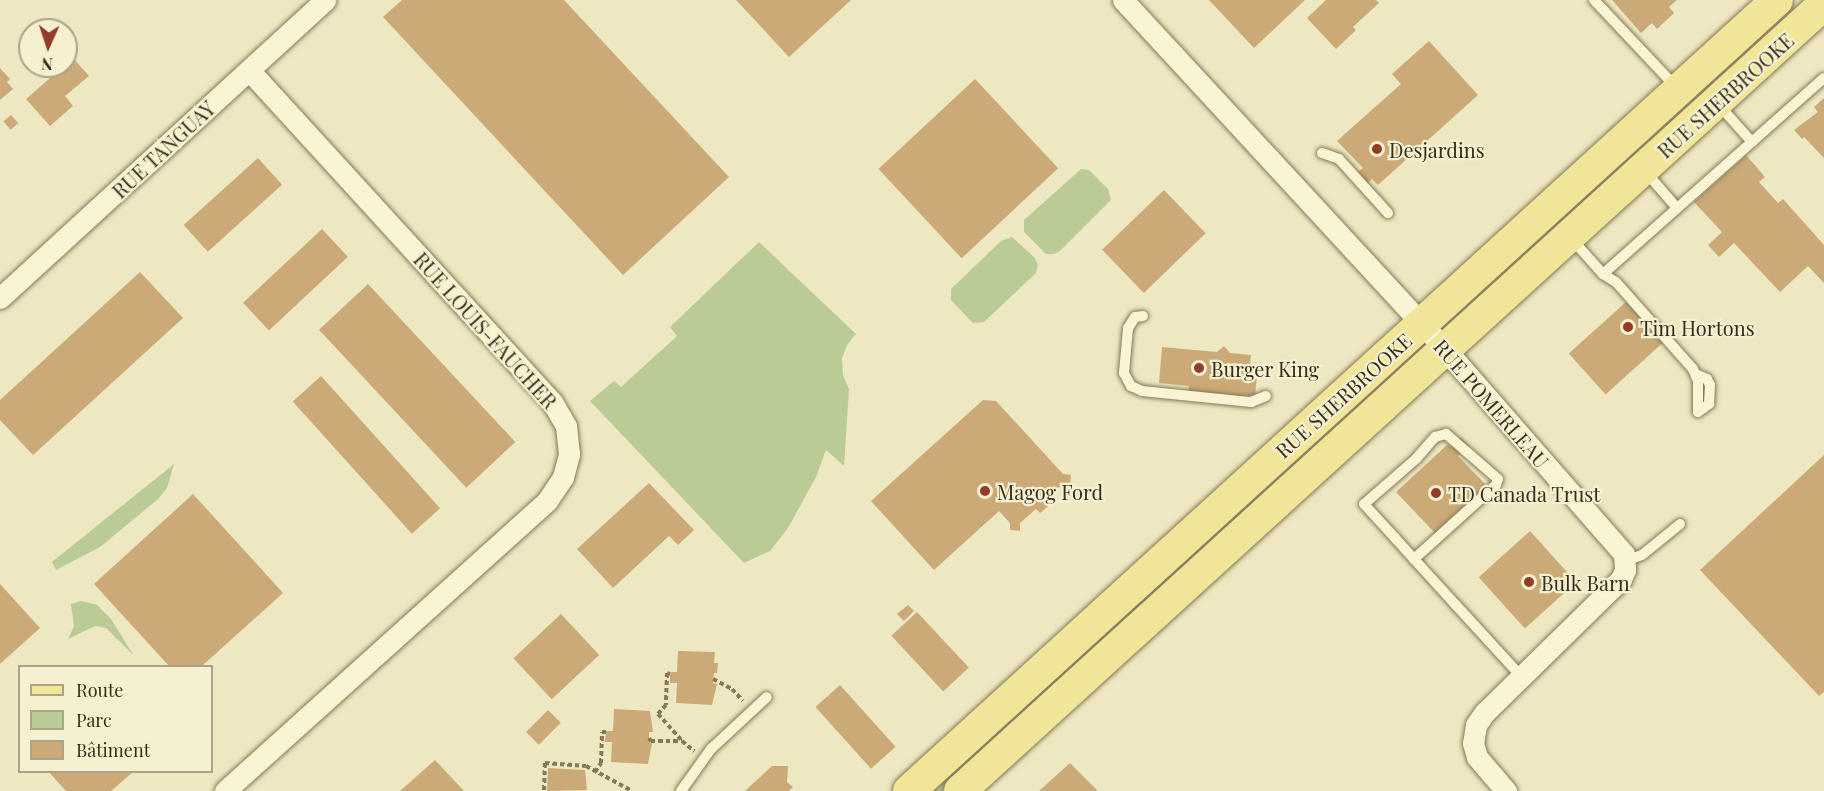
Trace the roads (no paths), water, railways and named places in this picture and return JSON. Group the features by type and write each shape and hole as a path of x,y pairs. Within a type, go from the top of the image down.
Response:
{"main road":[{"name":"RUE SHERBROOKE","path":"909,791 1777,0"},
{"name":"RUE SHERBROOKE","path":"960,791 1643,169 1814,10"}],"street":[{"name":"RUE TANGUAY","path":"2,293 325,0"},
{"name":"RUE POMERLEAU","path":"1124,0 1422,323 1621,550 1626,561"},
{"name":"RUE LOUIS-FAUCHER","path":"225,791 547,501 563,477 569,454 566,426 552,402 249,70"},
{"path":"1506,791 1479,760 1474,750 1473,735 1482,715 1621,579 1626,561"}],"lane":[{"path":"1594,0 1678,90"},
{"path":"1603,274 1824,78"},
{"path":"1716,102 1752,142"},
{"path":"1322,153 1339,159 1388,213"},
{"path":"1643,169 1677,208"},
{"path":"1569,236 1603,274 1616,282 1696,374 1698,412"},
{"path":"1143,316 1135,317 1128,328 1124,373 1131,386 1142,392 1251,402 1266,396"},
{"path":"1414,559 1496,485 1496,475 1466,453 1450,436 1439,434 1417,458 1364,504 1414,559 1521,676"},
{"path":"1626,561 1642,555 1680,524"},
{"path":"681,791 704,758 767,697"}],"place":[{"name":"Desjardins","path":"1377,149"},
{"name":"Tim Hortons","path":"1628,327"},
{"name":"Burger King","path":"1199,368"},
{"name":"Magog Ford","path":"985,491"},
{"name":"TD Canada Trust","path":"1436,493"},
{"name":"Bulk Barn","path":"1529,582"}]}
